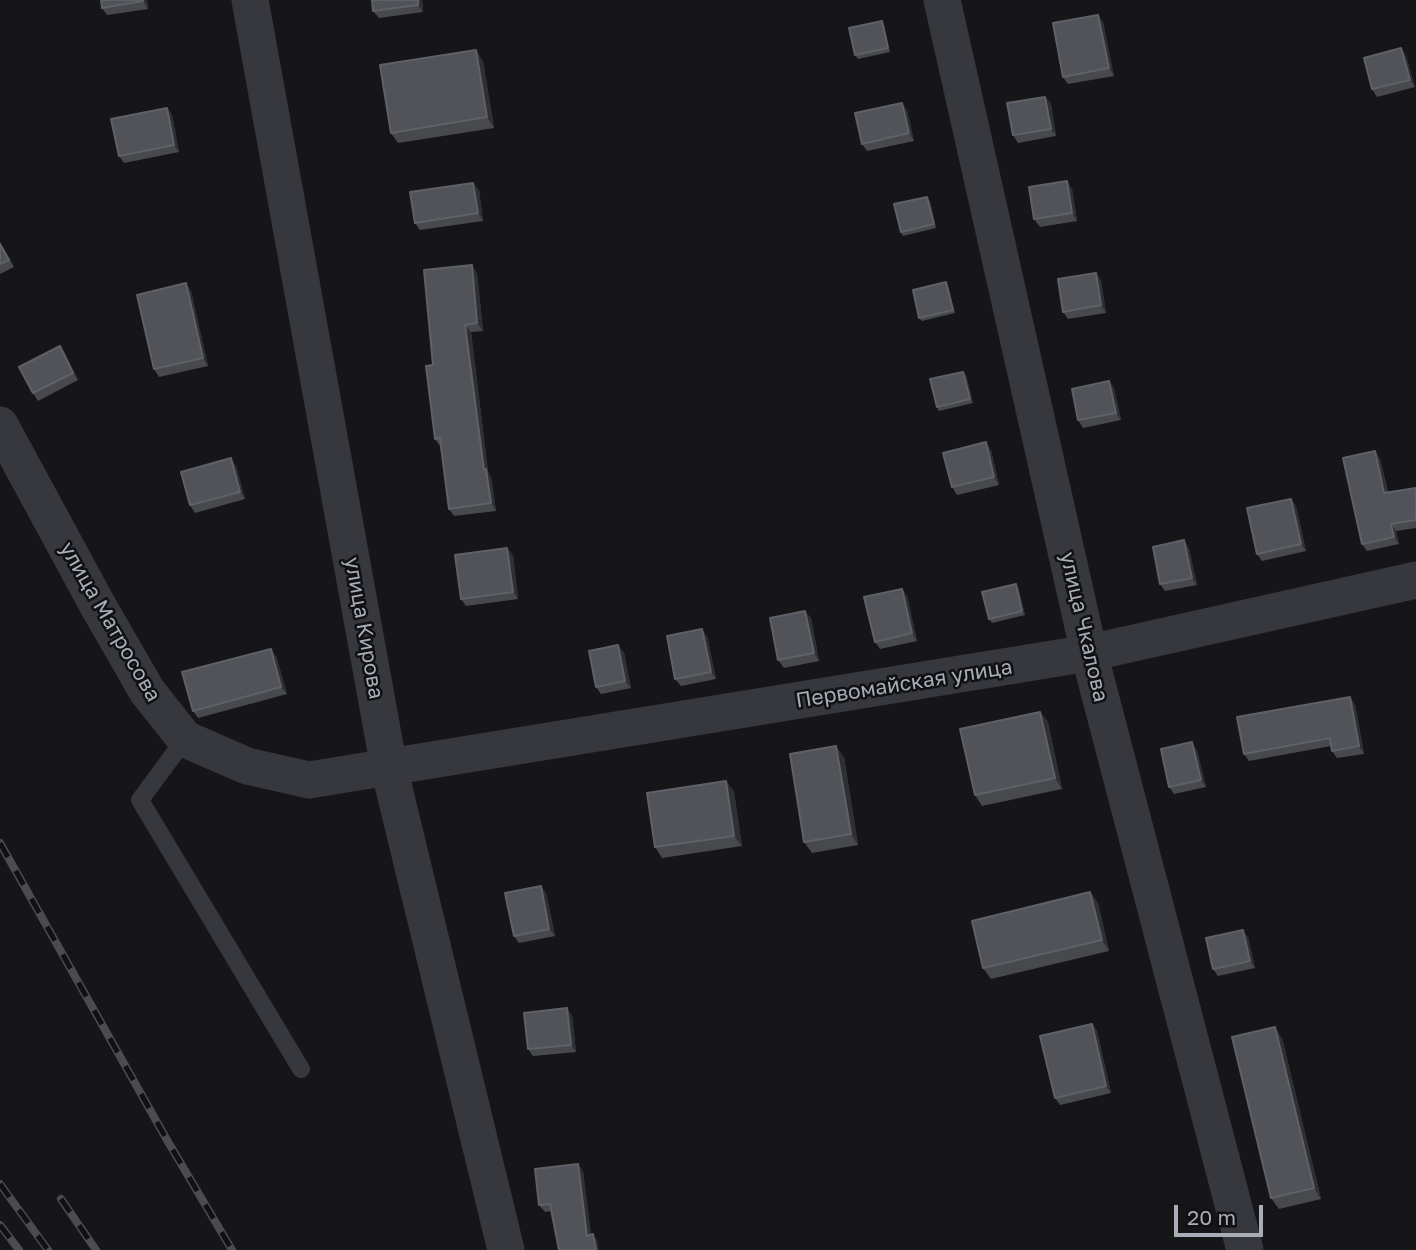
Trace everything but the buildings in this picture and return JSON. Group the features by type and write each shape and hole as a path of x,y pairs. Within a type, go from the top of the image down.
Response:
{"street":[{"name":"улица Кирова","path":"250,0 389,768 506,1250"},
{"name":"улица Чкалова","path":"942,0 1089,653 1245,1250"},
{"name":"улица Матросова","path":"0,425 147,691 185,739 247,766 309,780 389,768"},
{"name":"Первомайская улица","path":"389,768 1089,653 1416,580"}],"lane":[{"path":"185,739 140,800 301,1069"}],"railway":[{"path":"0,843 232,1250"},
{"path":"0,1184 48,1250"},
{"path":"61,1199 96,1250"},
{"path":"0,1225 19,1250"}]}
